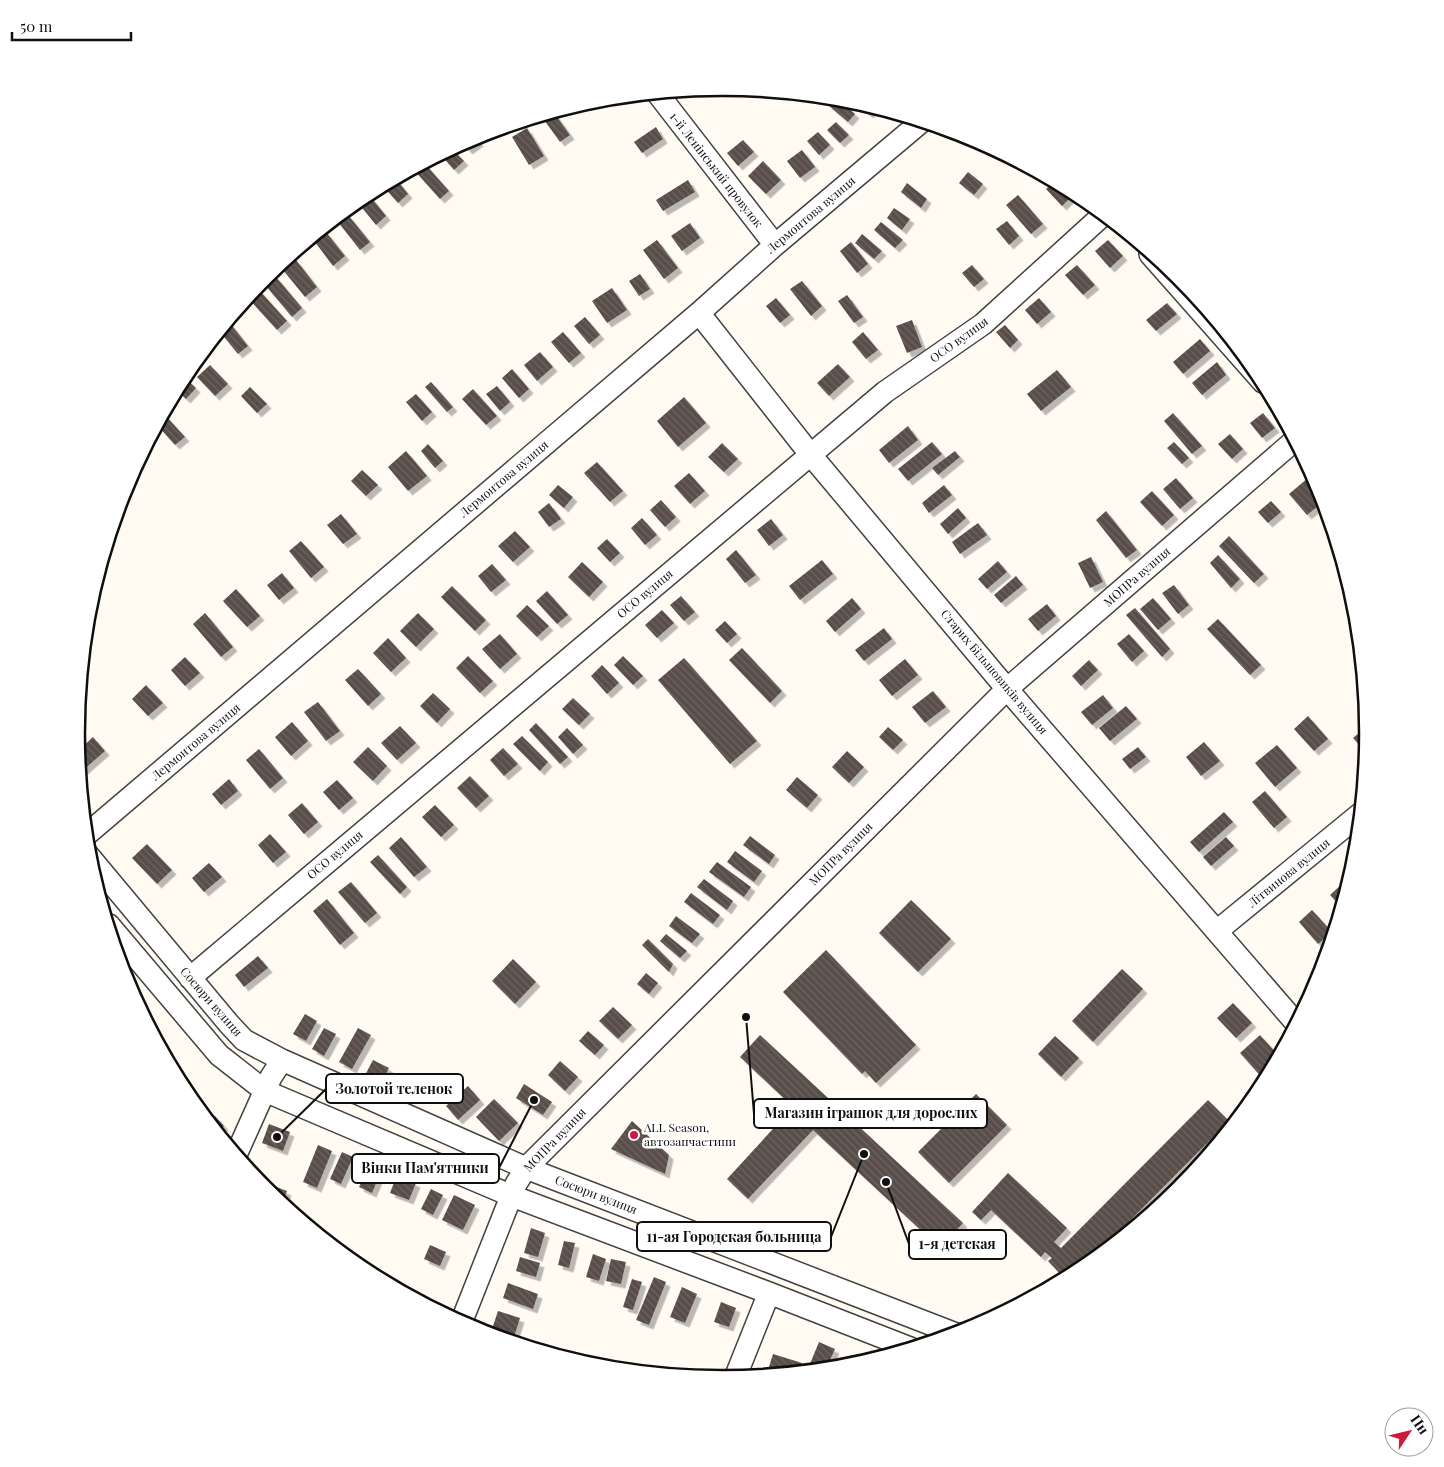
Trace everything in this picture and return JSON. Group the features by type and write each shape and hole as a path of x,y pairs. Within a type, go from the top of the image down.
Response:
{"street":[{"name":"1-й Ленінський провулок","path":"662,100 775,245"},
{"name":"Лермонтова вулиця","path":"92,830 916,127"},
{"name":"ОСО вулиця","path":"190,978 885,392 983,324 1098,220"},
{"name":"Старих Більшовиків вулиця","path":"699,313 810,454 1007,689 1218,931 1291,1018"},
{"name":"МОПРа вулиця","path":"464,1316 518,1183 1007,689 1289,445"},
{"name":"Літвинова вулиця","path":"1218,931 1354,819"},
{"name":"Сосюри вулиця","path":"100,869 244,1040 518,1183 769,1293 901,1345"},
{"name":"Сосюри вулиця","path":"118,936 219,1055 265,1091 518,1183 945,1330"},
{"path":"239,1149 265,1091 282,1060"},
{"path":"738,1370 769,1293"}],"building":[{"path":"830,106 850,110 855,114 848,122"},
{"path":"558,118 570,135 560,142 545,122"},
{"path":"836,122 849,135 840,143 827,130"},
{"path":"656,127 663,139 642,153 634,142"},
{"path":"527,128 544,156 529,165 512,137"},
{"path":"818,132 830,145 819,155 807,141"},
{"path":"743,140 754,152 738,166 727,153"},
{"path":"802,150 815,167 800,178 787,161"},
{"path":"457,154 464,161 454,170 445,160"},
{"path":"763,161 781,180 766,194 748,176"},
{"path":"429,168 449,191 440,199 418,174"},
{"path":"968,172 983,184 974,195 959,183"},
{"path":"688,180 695,192 663,211 656,200"},
{"path":"907,183 927,199 921,208 901,192"},
{"path":"400,184 408,194 398,203 388,192"},
{"path":"1048,187 1069,199 1062,206 1046,189"},
{"path":"1018,195 1043,224 1031,234 1006,205"},
{"path":"374,201 386,216 376,225 362,208"},
{"path":"894,208 910,219 902,230 887,218"},
{"path":"350,217 370,242 360,250 340,224"},
{"path":"1007,221 1019,236 1009,245 996,229"},
{"path":"881,222 903,240 895,248 874,230"},
{"path":"690,223 700,238 682,251 671,236"},
{"path":"327,234 345,256 333,266 316,243"},
{"path":"862,234 882,251 874,259 855,243"},
{"path":"657,240 678,268 664,279 643,250"},
{"path":"1108,240 1123,256 1110,268 1095,251"},
{"path":"851,242 868,264 857,273 840,251"},
{"path":"296,260 317,287 305,297 284,272"},
{"path":"972,265 984,279 974,287 962,273"},
{"path":"1077,265 1095,285 1083,295 1065,275"},
{"path":"640,274 650,289 639,296 629,281"},
{"path":"277,278 302,308 292,317 267,288"},
{"path":"802,281 822,306 811,316 790,289"},
{"path":"612,288 627,310 607,323 592,301"},
{"path":"262,293 287,321 277,330 253,303"},
{"path":"847,295 863,317 854,323 838,301"},
{"path":"776,298 790,315 780,323 766,306"},
{"path":"1039,298 1051,312 1037,324 1025,310"},
{"path":"1167,303 1177,314 1156,331 1146,320"},
{"path":"585,317 600,335 589,344 574,326"},
{"path":"912,320 922,347 907,353 896,326"},
{"path":"1005,325 1018,340 1010,348 996,332"},
{"path":"232,326 248,346 238,354 224,337"},
{"path":"563,332 581,353 569,363 551,342"},
{"path":"863,332 878,350 866,359 852,342"},
{"path":"1200,339 1210,351 1183,374 1173,362"},
{"path":"540,352 553,367 537,381 524,365"},
{"path":"1217,362 1226,375 1202,395 1192,383"},
{"path":"838,364 850,377 829,396 817,383"},
{"path":"210,365 228,384 215,396 197,377"},
{"path":"512,369 529,389 519,398 502,378"},
{"path":"1057,370 1071,387 1041,411 1027,394"},
{"path":"431,382 453,407 447,412 425,387"},
{"path":"190,383 196,388 186,399 182,395"},
{"path":"497,386 510,402 500,411 486,394"},
{"path":"250,387 267,404 257,413 241,396"},
{"path":"473,389 497,416 486,425 462,399"},
{"path":"416,394 432,412 422,421 406,402"},
{"path":"684,397 706,423 678,447 657,421"},
{"path":"1173,413 1202,446 1192,454 1164,421"},
{"path":"1263,413 1275,428 1262,438 1250,423"},
{"path":"168,419 185,437 175,445 162,431"},
{"path":"908,426 918,440 889,463 879,450"},
{"path":"1230,434 1243,449 1232,459 1218,444"},
{"path":"932,442 942,454 908,481 898,469"},
{"path":"1174,442 1189,458 1182,464 1167,448"},
{"path":"722,443 738,459 724,472 708,457"},
{"path":"428,444 443,461 435,468 421,451"},
{"path":"406,451 427,476 408,491 388,467"},
{"path":"955,451 960,457 938,475 932,468"},
{"path":"597,462 623,491 610,502 584,473"},
{"path":"362,470 378,485 366,496 351,481"},
{"path":"689,473 705,491 690,504 674,486"},
{"path":"1176,478 1193,498 1180,509 1163,489"},
{"path":"1306,480 1317,507 1307,515 1289,494"},
{"path":"558,485 573,497 564,508 549,495"},
{"path":"944,485 952,495 929,513 922,503"},
{"path":"1152,491 1174,515 1162,526 1140,502"},
{"path":"661,500 676,517 665,527 650,510"},
{"path":"1271,501 1281,512 1268,523 1258,512"},
{"path":"549,503 561,519 549,527 538,512"},
{"path":"958,508 966,518 948,534 940,524"},
{"path":"1106,511 1137,550 1126,558 1096,520"},
{"path":"341,514 357,534 343,544 327,525"},
{"path":"642,518 657,535 645,545 631,528"},
{"path":"771,519 783,535 769,546 757,530"},
{"path":"978,523 987,535 960,554 952,542"},
{"path":"515,531 530,547 513,562 498,546"},
{"path":"1229,536 1264,574 1254,583 1219,546"},
{"path":"607,539 620,553 610,562 597,548"},
{"path":"301,541 324,567 311,578 289,551"},
{"path":"736,550 756,575 745,583 726,559"},
{"path":"1218,555 1240,579 1231,588 1210,563"},
{"path":"1091,557 1103,582 1090,588 1078,563"},
{"path":"822,560 833,574 800,600 789,586"},
{"path":"998,561 1007,572 987,589 978,579"},
{"path":"582,562 603,582 589,597 568,577"},
{"path":"492,564 506,580 491,592 478,576"},
{"path":"282,573 294,588 279,600 267,585"},
{"path":"1016,576 1023,585 1001,603 994,595"},
{"path":"1174,585 1189,605 1178,614 1162,593"},
{"path":"452,586 486,620 475,631 441,597"},
{"path":"236,589 260,616 247,627 223,601"},
{"path":"547,591 568,615 557,624 536,601"},
{"path":"681,596 695,612 684,621 670,605"},
{"path":"852,598 861,609 835,632 826,621"},
{"path":"1153,598 1171,619 1158,630 1140,609"},
{"path":"1047,604 1056,616 1038,631 1028,619"},
{"path":"527,605 549,626 537,637 516,616"},
{"path":"1135,608 1170,649 1162,657 1126,615"},
{"path":"662,610 674,623 657,638 645,625"},
{"path":"205,613 233,647 221,657 193,624"},
{"path":"418,613 434,629 416,647 400,631"},
{"path":"1218,619 1261,665 1250,675 1207,629"},
{"path":"725,621 737,634 727,643 715,630"},
{"path":"884,628 892,639 864,661 855,650"},
{"path":"500,634 517,654 500,669 482,649"},
{"path":"1129,634 1144,651 1132,662 1117,644"},
{"path":"388,638 406,658 391,672 373,653"},
{"path":"742,648 782,691 770,703 729,660"},
{"path":"468,656 493,681 480,693 456,668"},
{"path":"623,656 643,676 633,685 614,665"},
{"path":"185,657 200,673 185,686 171,670"},
{"path":"684,658 757,741 730,764 658,680"},
{"path":"905,659 918,675 892,696 879,680"},
{"path":"1089,660 1098,670 1081,686 1072,676"},
{"path":"602,665 619,683 607,694 591,676"},
{"path":"358,669 381,694 368,706 345,680"},
{"path":"146,685 163,703 148,716 132,699"},
{"path":"933,691 946,707 925,723 912,707"},
{"path":"433,693 450,709 437,723 420,706"},
{"path":"1103,695 1113,708 1092,725 1081,712"},
{"path":"573,698 590,714 579,725 562,709"},
{"path":"318,702 340,731 326,741 304,712"},
{"path":"1126,706 1137,719 1110,741 1099,728"},
{"path":"1308,716 1328,739 1314,751 1294,729"},
{"path":"292,722 308,741 291,756 275,737"},
{"path":"536,723 568,757 560,764 529,730"},
{"path":"400,726 416,743 397,760 381,743"},
{"path":"888,727 903,740 893,750 879,737"},
{"path":"567,728 583,745 573,754 558,737"},
{"path":"1359,733 1359,745 1353,738"},
{"path":"522,736 548,762 540,771 513,744"},
{"path":"93,737 105,751 86,768 85,744"},
{"path":"1204,742 1220,761 1201,776 1186,757"},
{"path":"1277,745 1297,768 1275,787 1255,763"},
{"path":"368,747 387,766 373,781 353,762"},
{"path":"1138,747 1146,757 1130,769 1122,759"},
{"path":"503,748 518,764 504,776 490,760"},
{"path":"259,749 283,778 270,789 246,760"},
{"path":"847,751 864,767 849,783 832,767"},
{"path":"470,776 489,796 476,808 457,788"},
{"path":"797,777 818,795 807,808 786,790"},
{"path":"229,779 238,791 221,805 212,794"},
{"path":"337,780 353,798 339,810 323,792"},
{"path":"1265,791 1287,817 1274,828 1252,802"},
{"path":"302,803 318,822 304,834 288,815"},
{"path":"435,805 454,825 441,837 422,817"},
{"path":"1224,812 1233,822 1199,852 1190,842"},
{"path":"270,834 286,852 273,863 258,845"},
{"path":"750,836 775,855 769,864 743,845"},
{"path":"401,837 427,867 414,877 389,848"},
{"path":"1226,837 1234,846 1211,866 1203,857"},
{"path":"147,844 172,870 157,884 132,858"},
{"path":"735,851 762,871 754,882 727,862"},
{"path":"378,855 407,887 400,894 370,862"},
{"path":"717,862 751,887 744,897 709,872"},
{"path":"209,863 222,877 204,892 192,878"},
{"path":"704,879 733,901 727,910 697,887"},
{"path":"351,882 377,913 365,923 338,892"},
{"path":"1340,886 1336,901 1330,895"},
{"path":"691,893 720,915 713,924 684,902"},
{"path":"327,899 354,933 340,945 313,911"},
{"path":"911,900 951,939 918,972 879,933"},
{"path":"1312,910 1328,928 1325,938 1318,944 1299,922"},
{"path":"676,916 700,934 692,943 669,926"},
{"path":"666,934 687,951 680,958 660,941"},
{"path":"648,939 673,964 669,972 642,945"},
{"path":"826,950 916,1045 876,1083 865,1071 862,1074 783,992"},
{"path":"258,956 268,968 244,987 235,975"},
{"path":"513,959 536,982 515,1004 492,981"},
{"path":"1122,969 1143,989 1093,1042 1072,1021"},
{"path":"646,973 658,983 649,994 637,984"},
{"path":"1233,1003 1252,1023 1236,1038 1217,1018"},
{"path":"613,1007 632,1025 618,1039 599,1021"},
{"path":"305,1014 317,1021 306,1041 293,1034"},
{"path":"324,1028 336,1034 324,1056 312,1049"},
{"path":"358,1028 371,1035 352,1069 339,1062"},
{"path":"588,1031 604,1045 595,1055 579,1041"},
{"path":"760,1035 963,1223 940,1248 813,1130 748,1199 727,1179 793,1107 740,1057"},
{"path":"1260,1035 1274,1051 1260,1075 1240,1053"},
{"path":"1055,1036 1079,1058 1061,1077 1038,1054"},
{"path":"373,1060 389,1068 380,1085 364,1077"},
{"path":"560,1061 578,1077 565,1091 548,1075"},
{"path":"524,1084 552,1102 543,1115 516,1098"},
{"path":"468,1086 480,1100 458,1120 446,1106"},
{"path":"976,1094 1007,1125 949,1183 918,1152"},
{"path":"494,1099 518,1123 499,1141 476,1117"},
{"path":"1208,1100 1228,1120 1121,1230 1059,1273 1048,1261 1052,1258 1045,1252 1041,1257 991,1210 981,1220 972,1212 1008,1173 1067,1228 1054,1242 1061,1248"},
{"path":"215,1116 224,1126 222,1127"},
{"name":"ALL Season, автозапчастини","path":"632,1121 669,1155 665,1174 611,1149"},
{"path":"269,1124 290,1132 283,1151 262,1143"},
{"path":"318,1145 332,1151 317,1188 303,1182"},
{"path":"342,1152 353,1157 341,1184 330,1179"},
{"path":"371,1161 383,1167 372,1193 359,1187"},
{"path":"397,1175 416,1183 409,1200 390,1193"},
{"path":"274,1186 287,1191 285,1196"},
{"path":"431,1189 443,1195 433,1215 421,1209"},
{"path":"454,1195 475,1205 463,1230 442,1220"},
{"path":"531,1228 545,1233 538,1257 524,1253"},
{"path":"564,1241 575,1243 569,1268 558,1265"},
{"path":"430,1245 446,1252 440,1266 424,1259"},
{"path":"593,1254 606,1259 599,1281 586,1277"},
{"path":"520,1257 540,1263 536,1277 516,1271"},
{"path":"611,1259 626,1262 621,1284 606,1281"},
{"path":"654,1277 666,1282 649,1325 636,1320"},
{"path":"632,1279 642,1282 633,1310 623,1307"},
{"path":"508,1283 538,1294 533,1309 503,1298"},
{"path":"682,1287 697,1294 685,1323 670,1317"},
{"path":"721,1302 736,1308 729,1327 714,1322"},
{"path":"498,1311 520,1318 514,1336 492,1328"},
{"path":"819,1342 835,1349 830,1361 810,1364"},
{"path":"773,1354 802,1363 801,1365 768,1369"}],"place":[{"name":"Магазин іграшок для дорослих","path":"746,1017"},
{"name":"Вінки Пам'ятники","path":"534,1100"},
{"name":"ALL Season, автозапчастини","path":"634,1135"},
{"name":"Золотой теленок","path":"277,1137"},
{"name":"11-ая Городская больница","path":"864,1154"},
{"name":"1-я детская","path":"886,1182"}]}
